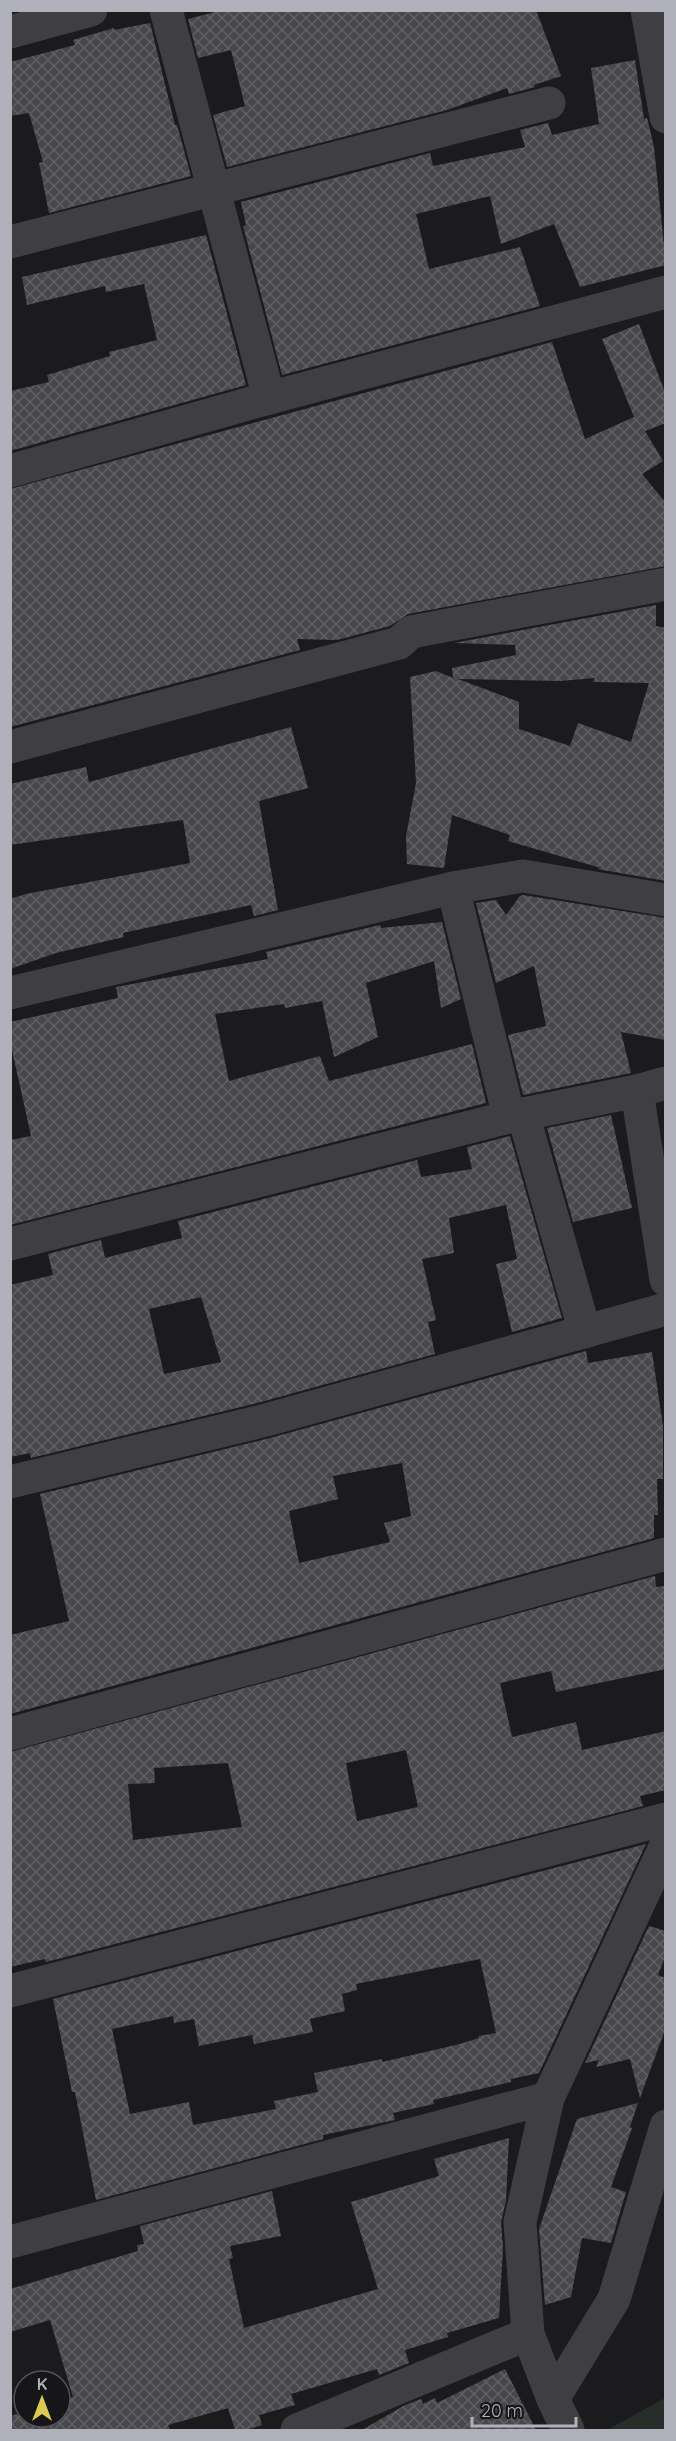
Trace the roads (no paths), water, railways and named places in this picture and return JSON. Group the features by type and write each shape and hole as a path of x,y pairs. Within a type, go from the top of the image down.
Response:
{"street":[{"path":"10,32 90,10"},
{"path":"166,10 269,398"},
{"path":"646,10 666,117"},
{"path":"10,242 549,103"},
{"path":"10,471 269,398 666,292"},
{"path":"10,747 399,643 411,632 666,584"},
{"path":"10,993 453,888 523,876 666,900"},
{"path":"453,888 516,1115 585,1332"},
{"path":"10,1244 516,1115 651,1087 666,1280"},
{"path":"10,1482 266,1420 666,1309"},
{"path":"10,1734 666,1554"},
{"path":"10,1991 666,1819"},
{"path":"568,2430 553,2399 528,2334 520,2222 548,2098 666,1845"},
{"path":"10,2242 548,2098"},
{"path":"553,2399 614,2299 666,2126"},
{"path":"297,2430 528,2334"}]}
